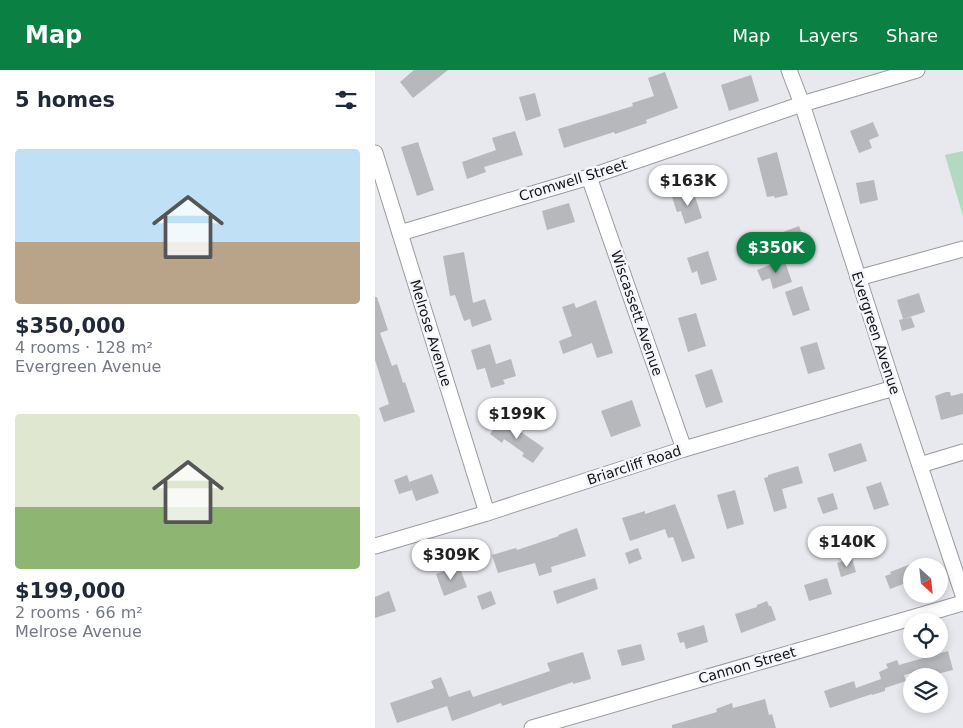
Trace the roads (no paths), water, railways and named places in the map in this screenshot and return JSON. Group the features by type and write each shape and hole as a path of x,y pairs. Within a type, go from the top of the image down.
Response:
{"street":[{"name":"Evergreen Avenue","path":"789,70 963,596"},
{"name":"Cromwell Street","path":"400,233 589,177 801,104 917,70"},
{"name":"Melrose Avenue","path":"375,153 487,513"},
{"name":"Wiscassett Avenue","path":"589,177 684,449"},
{"path":"858,278 963,249"},
{"name":"Briarcliff Road","path":"375,546 487,513 684,449 893,388"},
{"path":"920,464 963,452"},
{"name":"Cannon Street","path":"532,728 963,602"}]}
